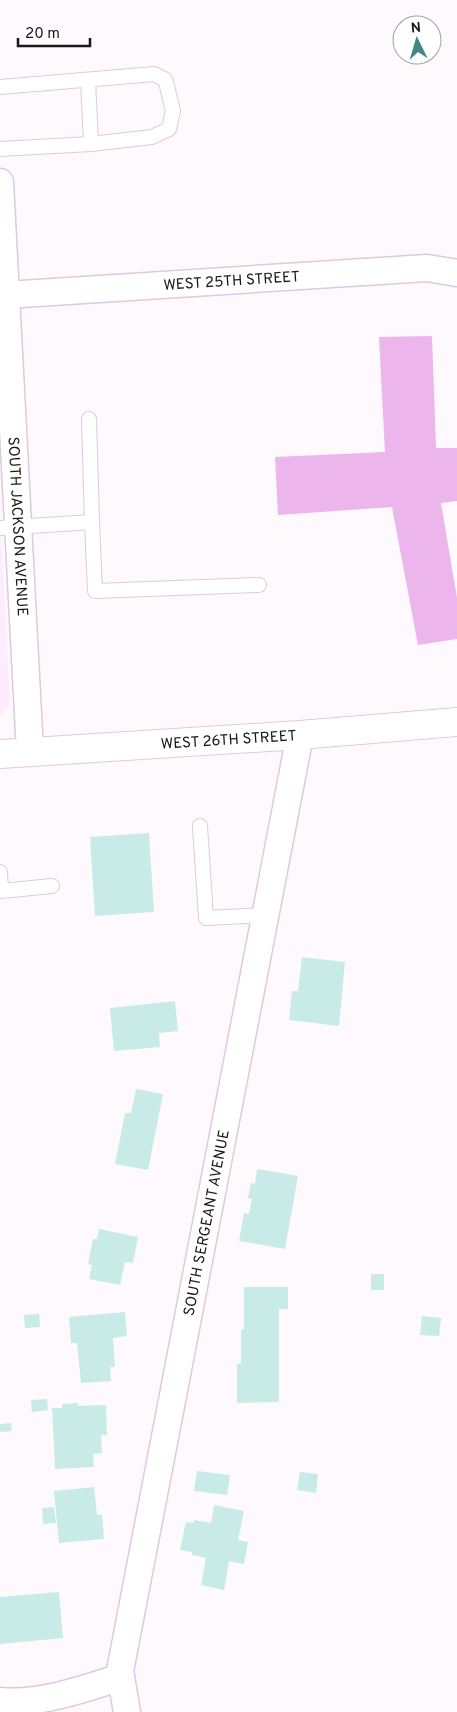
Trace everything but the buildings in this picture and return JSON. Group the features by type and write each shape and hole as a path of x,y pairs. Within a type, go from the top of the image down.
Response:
{"main road":[{"name":"WEST 26TH STREET","path":"0,754 300,735 457,722"}],"street":[{"name":"SOUTH JACKSON AVENUE","path":"0,182 6,296 9,527 30,752"},
{"name":"WEST 25TH STREET","path":"6,296 427,268 457,272"},
{"name":"SOUTH SERGEANT AVENUE","path":"127,1712 120,1671 300,735"},
{"path":"0,1702 38,1699 88,1688 121,1677"}],"lane":[{"path":"0,87 157,75 166,82 174,111 169,128 152,137 91,144 0,149"},
{"path":"88,80 91,144"},
{"path":"89,419 95,591 258,585"},
{"path":"9,527 92,522"},
{"path":"200,826 206,918 266,915"},
{"path":"0,872 1,890 52,886"}],"shaded area":[{"path":"432,336 436,448 457,448 457,501 441,503 457,598 457,639 418,645 392,507 278,515 275,457 385,452 379,337"},
{"path":"0,518 10,700 8,707 0,716"}]}
